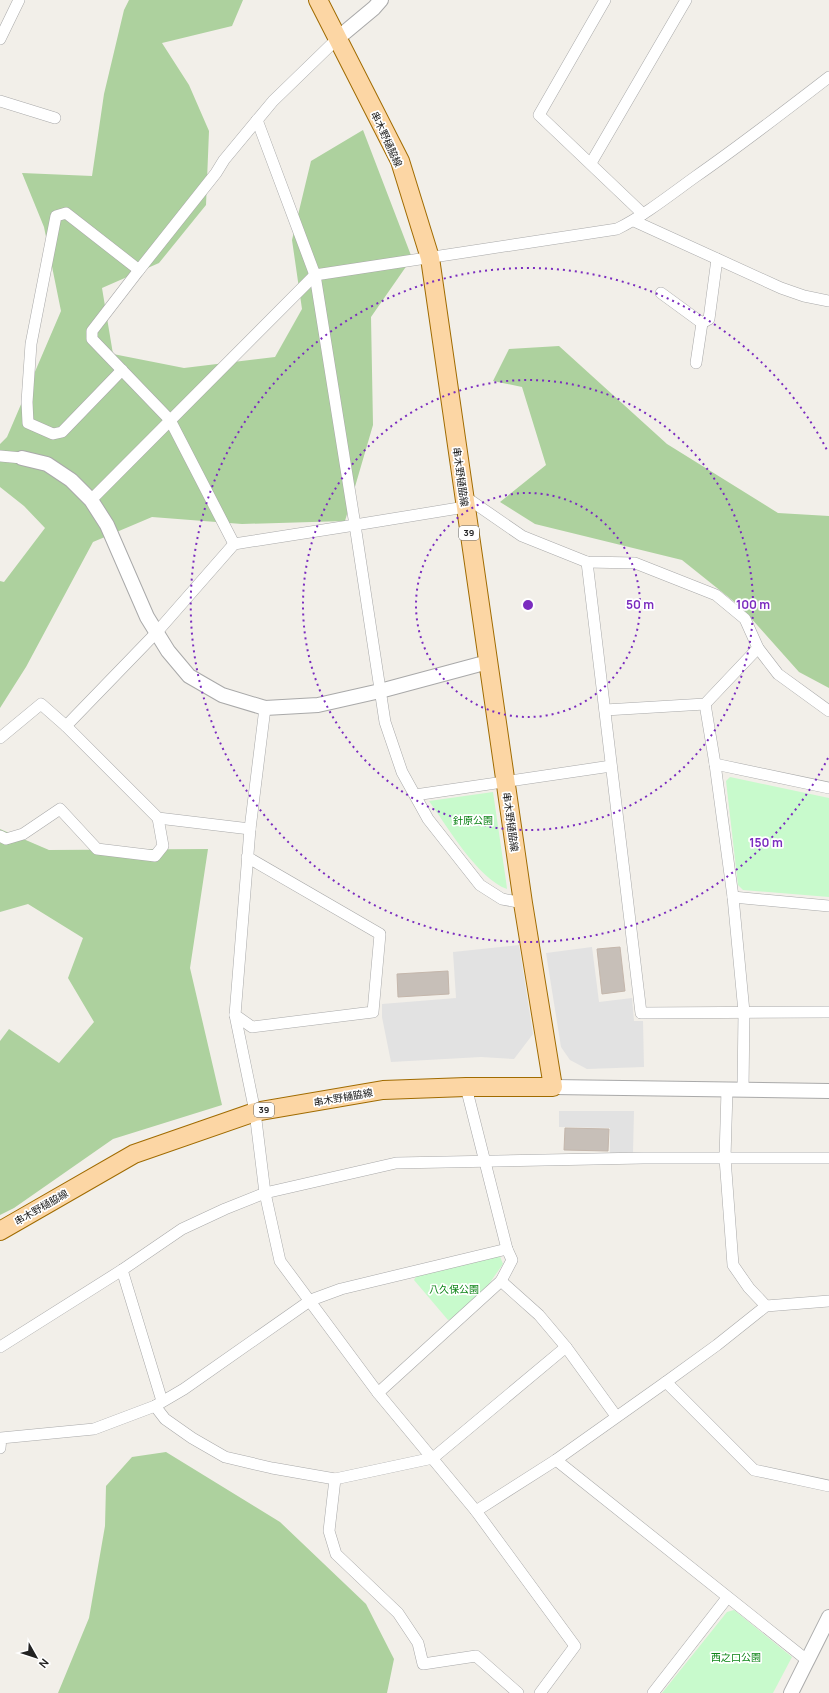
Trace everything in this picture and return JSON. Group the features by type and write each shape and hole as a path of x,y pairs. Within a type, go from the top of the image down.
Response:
{"main road":[{"name":"串木野樋脇線","path":"0,1230 134,1154 255,1112 383,1090 466,1087 554,1087 523,903 430,258 400,162 318,0"}],"street":[{"path":"0,39 19,0"},
{"path":"234,544 170,420 92,339 92,331 216,173 224,160 273,101 338,38 374,8 381,0"},
{"path":"605,0 539,115 643,214"},
{"path":"591,163 686,0"},
{"path":"91,500 315,275 617,228 634,221 732,151 829,77"},
{"path":"0,101 55,118"},
{"path":"257,120 315,275 385,722 391,744 402,772 428,818 480,885 502,899 523,903"},
{"path":"122,370 62,432 53,434 28,423 27,402 31,344 56,216 66,213 139,270"},
{"path":"634,221 781,288 804,296 829,300"},
{"path":"702,323 709,319 716,259"},
{"path":"661,293 702,323"},
{"path":"696,363 702,323"},
{"path":"0,456 22,458 47,464 71,480 91,500 107,524 147,617 156,634 189,676 222,695 265,708 318,705 380,691 488,662"},
{"path":"66,726 156,634 234,544 354,525 464,502 522,536 587,562 635,563 716,595 745,619 758,648 778,674 829,711"},
{"path":"587,562 641,1013 829,1012"},
{"path":"604,710 705,704 758,648"},
{"path":"0,738 41,704 66,726 158,818 163,846 156,856 97,848 60,809 23,834 6,840 0,836"},
{"path":"705,704 715,764 733,897 744,1012 743,1090"},
{"path":"265,708 247,857 236,1016 255,1112 265,1193 280,1261 311,1300 378,1393 476,1511 575,1646 540,1693"},
{"path":"715,764 829,788"},
{"path":"415,795 611,766"},
{"path":"158,818 250,829"},
{"path":"236,1016 252,1028 373,1012 380,934 247,857"},
{"path":"733,897 829,906"},
{"path":"378,1393 501,1281 512,1260 507,1249 484,1163 466,1087"},
{"path":"554,1087 829,1091"},
{"path":"727,1090 725,1158 733,1265 748,1288 766,1306"},
{"path":"0,1347 122,1270 182,1229 225,1209 265,1193 396,1163 484,1163 643,1158 829,1158"},
{"path":"0,1441 94,1429 159,1403 190,1384 311,1300 341,1289 507,1249"},
{"path":"122,1270 159,1403 165,1419 192,1438 224,1457 272,1468 336,1478 433,1458 566,1347"},
{"path":"501,1281 539,1315 566,1347 616,1416"},
{"path":"476,1511 556,1460 717,1345 766,1306 829,1301"},
{"path":"666,1382 754,1470 829,1486"},
{"path":"556,1460 808,1661"},
{"path":"336,1478 329,1531 336,1554 398,1613 418,1643 423,1664 476,1656 518,1693"},
{"path":"653,1693 728,1598"},
{"path":"791,1693 829,1617"}],"green space":[{"path":"129,0 243,0 232,26 162,43 189,85 209,131 206,205 159,263 102,288 113,354 184,368 275,357 302,309 292,240 311,161 363,130 412,258 371,317 373,425 345,521 242,524 152,517 93,542 26,667 0,708 0,581 4,582 45,528 24,506 0,487 0,444 7,437 61,311 44,227 22,173 92,176 104,94 124,10"},
{"path":"559,346 667,444 778,513 829,516 829,688 799,672 742,608 682,560 535,524 500,502 546,465 522,387 493,381 509,349"},
{"path":"730,777 829,798 829,897 743,890 738,885 726,781"},
{"name":"針原公園","path":"493,792 507,889 485,875 474,863 429,801"},
{"path":"0,829 49,850 208,849 190,968 222,1105 113,1139 14,1208 0,1215 0,1041 9,1029 59,1063 94,1022 68,978 83,938 28,904 0,912"},
{"name":"八久保公園","path":"499,1254 503,1264 479,1298 453,1319 448,1320 414,1280 417,1275"},
{"path":"166,1452 280,1522 366,1604 394,1659 387,1693 58,1693 89,1618 105,1526 106,1486 132,1457"},
{"name":"西之口公園","path":"734,1610 792,1657 773,1693 662,1693 727,1612"}],"shaded area":[{"path":"519,945 533,1034 514,1059 481,1057 391,1062 382,1017 382,1004 456,998 453,952"},
{"path":"592,947 599,1002 632,998 634,1021 643,1021 644,1067 587,1069 570,1060 561,1047 546,953"},
{"path":"559,1111 634,1111 633,1153 610,1153 610,1128 559,1127"}],"building":[{"path":"620,947 625,991 602,994 597,949"},
{"path":"448,971 449,994 398,997 397,974"},
{"path":"565,1128 609,1129 608,1151 564,1150"}]}
